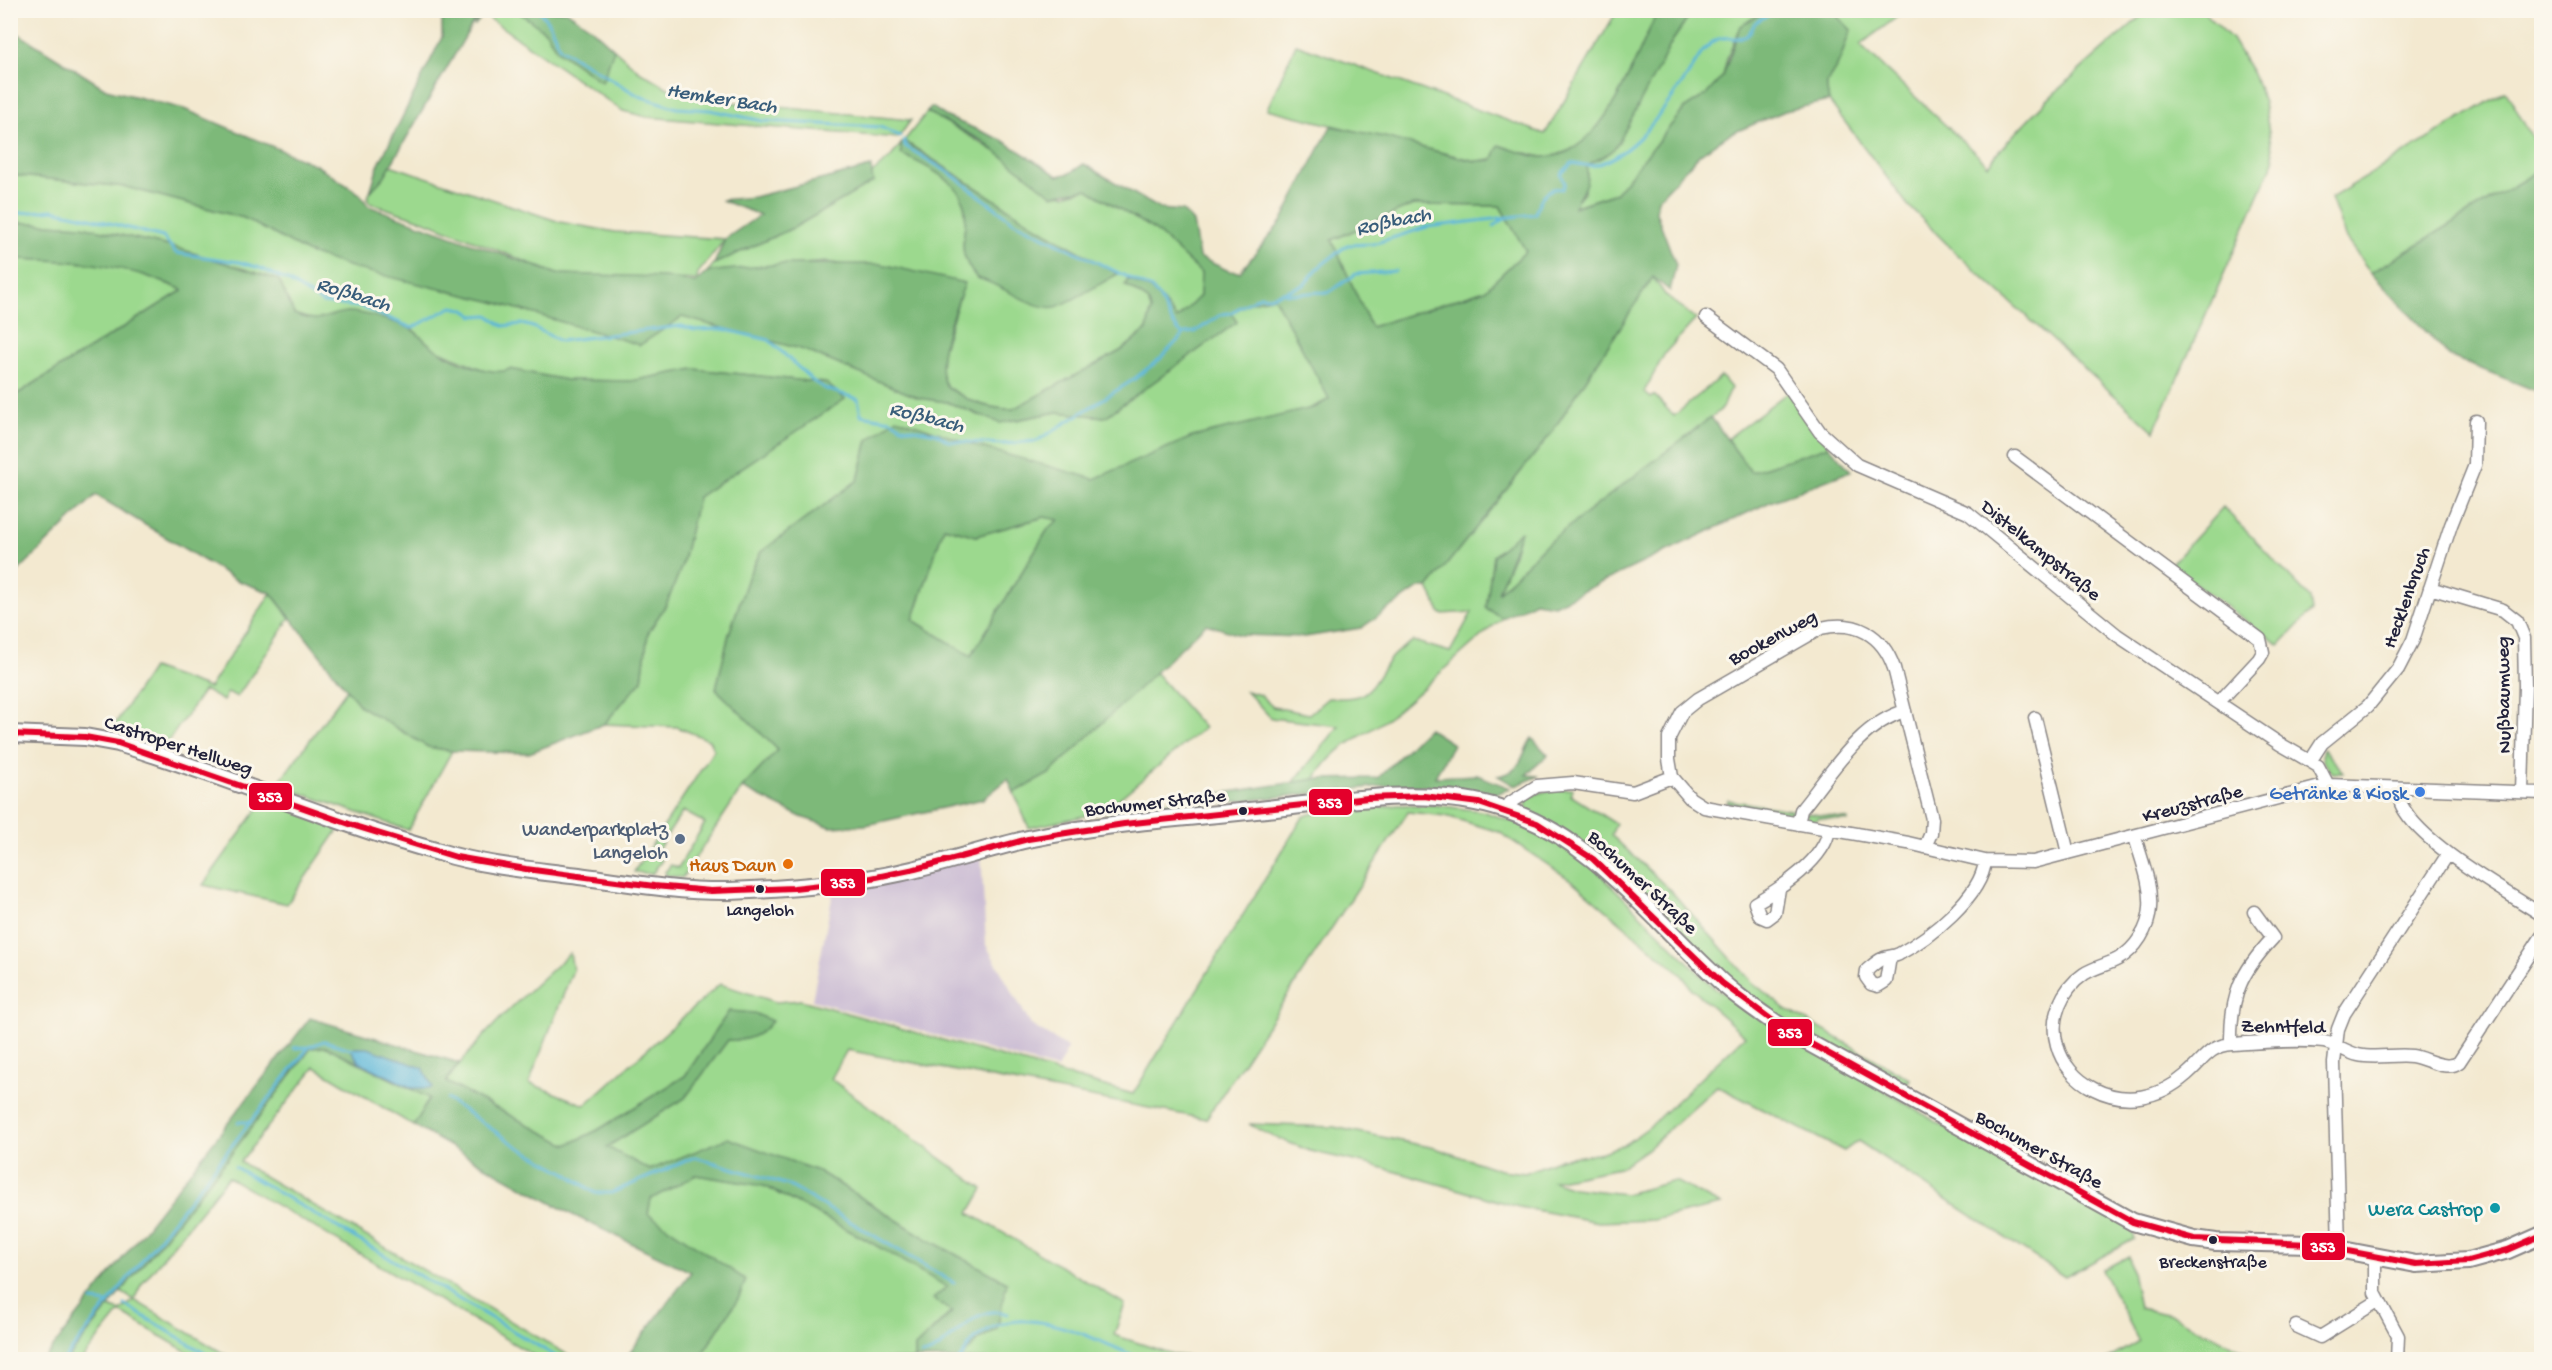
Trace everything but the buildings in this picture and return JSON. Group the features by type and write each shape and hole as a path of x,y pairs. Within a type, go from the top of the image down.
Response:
{"main road":[{"name":"Castroper Hellweg","path":"10,734 85,737 118,743 399,840"},
{"name":"Bochumer Straße","path":"399,840 490,865 624,882 726,891 822,884 897,874 1026,840 1071,831 1317,804 1418,797 1462,800 1506,810 1549,829 1594,860 1716,977 1776,1024 2115,1213 2156,1230 2194,1239 2232,1243 2291,1242 2339,1248 2406,1264 2461,1262 2508,1250 2541,1235"}],"street":[{"name":"Distelkampstraße","path":"1706,317 1776,369 1820,432 1857,465 1968,513 2117,635 2280,744 2311,760"},
{"name":"Hecklenbruch","path":"2311,760 2322,743 2368,706 2398,669 2413,640 2451,525 2475,465 2476,420"},
{"path":"2015,457 2260,639 2263,652 2259,659 2219,702"},
{"name":"Nußbaumweg","path":"2430,588 2503,610 2511,615 2522,629 2525,686 2522,792"},
{"name":"Bookenweg","path":"1672,777 1668,754 1669,738 1677,720 1688,705 1821,628 1835,625 1852,626 1881,642 1891,658 1932,819 1931,833 1925,847"},
{"path":"1798,824 1801,810 1864,734 1890,716 1905,711"},
{"path":"2035,718 2068,853"},
{"path":"2311,760 2322,771 2328,785"},
{"path":"1506,810 1510,803 1523,792 1537,786 1573,783 1633,792 1672,777"},
{"name":"Kreuzstraße","path":"1672,777 1681,790 1704,807 1925,847 1985,861 2033,862 2328,785 2541,793"},
{"path":"2400,788 2400,804 2408,815 2448,854 2541,915"},
{"path":"1779,889 1821,851 1826,844 1829,829"},
{"name":"Zehntfeld","path":"2135,837 2149,888 2150,908 2147,926 2128,951 2119,958 2085,973 2065,993 2055,1023 2055,1034 2061,1056 2074,1075 2112,1097 2141,1097 2176,1084 2210,1050 2231,1044 2324,1042 2358,1055 2424,1057 2448,1067 2456,1064 2541,936"},
{"path":"2339,1248 2336,1046 2338,1029 2344,1014 2448,854"},
{"path":"1890,957 1926,937 1973,893 1985,861"},
{"name":"Zehntfeld","path":"2231,1044 2231,1013 2240,982 2258,954 2273,938 2254,912"},
{"path":"2375,1257 2375,1293 2398,1336 2397,1359"},
{"path":"2296,1326 2320,1337 2379,1301"}],"shaded area":[{"path":"981,852 986,945 1031,1025 1068,1048 1057,1069 812,1000 835,883"}],"green space":[{"path":"437,11 456,11 466,20 468,17 461,11 480,11 384,177 370,192 378,166 442,37 442,21"},
{"path":"480,11 517,11 546,32 557,50 602,82 614,49 639,71 673,91 708,100 911,120 898,138 647,117 623,111 484,15 474,26"},
{"path":"517,11 566,11 590,27 614,49 602,82 557,50 546,32"},
{"path":"1617,11 1658,11 1608,113 1579,145 1555,155 1544,157 1524,153 1476,161 1267,109 1296,44 1545,134"},
{"path":"1658,11 1693,11 1673,40 1619,142 1611,152 1586,166 1586,183 1574,207 1616,193 1685,108 1707,94 1723,76 1740,26 1765,11 1832,11 1851,30 1839,62 1827,82 1829,101 1785,111 1728,135 1699,155 1658,199 1656,212 1676,265 1670,291 1653,277 1550,435 1428,588 1419,588 1361,628 1305,637 1240,635 1206,624 1049,774 1014,793 1008,779 983,799 866,825 831,827 801,817 742,788 778,750 716,689 729,634 749,575 761,552 858,480 868,440 897,418 980,447 1094,479 1192,437 1316,407 1329,399 1274,297 1248,304 1231,313 1237,322 1105,417 1057,412 1000,423 947,402 919,398 804,350 682,317 640,345 494,302 357,269 309,253 244,218 126,187 11,175 11,29 106,89 184,109 316,165 360,194 368,206 557,274 665,277 695,283 707,272 781,264 881,264 965,283 943,347 941,361 945,383 951,390 979,404 1013,409 1122,350 1147,330 1151,310 1148,300 1125,285 1128,279 1152,290 1177,319 1200,296 1201,273 1156,231 1087,189 1052,195 982,141 927,112 932,107 947,117 1002,140 1058,176 1070,173 1084,164 1160,209 1183,211 1193,222 1199,257 1229,271 1240,272 1281,222 1331,126 1385,137 1476,161 1492,160 1499,145 1538,157 1565,153 1584,141 1601,123 1628,76","holes":["1413,205 1500,206 1526,251 1485,290 1371,327 1332,240","1044,517 1059,520 1048,529 971,656 913,620 944,527 976,536"]},
{"path":"1693,11 1765,11 1740,26 1727,58 1723,76 1707,94 1685,108 1616,193 1572,207 1584,192 1586,166 1611,152 1673,40"},
{"path":"1832,11 1905,11 1860,45 1988,165 2044,103 2147,11 2203,11 2232,39 2253,74 2264,103 2274,161 2154,431 1956,253 1907,204 1829,101 1827,82 1839,62 1851,30"},
{"path":"2506,91 2541,154 2541,169 2371,273 2346,239 2331,198"},
{"path":"927,112 1065,195 1087,189 1156,231 1201,273 1200,296 1177,319 1153,289 1128,279 1125,285 1148,300 1151,310 1147,329 1122,350 1033,400 1013,409 995,409 968,400 946,386 941,374 942,352 964,283 827,262 707,272 714,264 795,227 872,182 872,173 890,158 901,144 901,154 936,172 952,184 962,198 965,209 963,247 969,266 977,278 992,281 1036,304 1117,273 1040,229 904,141"},
{"path":"904,141 1040,229 1118,274 1055,307 1037,305 977,278 969,266 963,247 965,209 962,198 952,184 944,178 901,154 901,144"},
{"path":"390,165 560,222 615,232 725,239 698,273 697,280 557,274 430,223 370,203 367,199 369,194"},
{"path":"871,167 873,182 795,227 714,264 725,239 760,215 721,200 754,197"},
{"path":"2541,169 2541,393 2449,356 2371,273"},
{"path":"10,175 126,187 244,218 309,253 494,302 640,345 682,317 804,350 919,398 947,402 978,415 1017,420 1057,412 1105,417 1237,322 1231,313 1261,297 1274,297 1330,399 1302,412 1094,480 980,447 868,440 858,480 761,552 749,575 729,634 716,689 778,750 742,788 682,878 666,875 665,872 671,865 678,868 705,823 683,811 655,854 662,860 652,874 634,872 714,750 709,740 677,727 604,724 642,680 648,633 667,603 682,565 698,497 845,399 825,383 694,369 631,381 566,380 510,369 503,373 491,373 435,349 412,329 348,312 315,321 294,314 279,280 177,248 82,226 11,222"},
{"path":"1413,205 1500,206 1526,251 1485,290 1371,327 1332,240"},
{"path":"11,222 82,226 177,248 279,280 294,314 311,319 347,312 378,317 409,328 441,352 483,369 503,371 510,369 566,380 631,381 694,369 826,383 845,399 698,497 682,565 667,603 648,633 642,680 604,724 529,753 452,751 428,747 360,706 271,593 236,580 96,495 11,578 11,398 183,290 140,274 98,265 56,260 11,259"},
{"path":"11,259 54,260 124,267 183,290 11,398"},
{"path":"1653,277 1666,296 1696,319 1665,353 1644,392 1651,398 1654,395 1674,416 1721,376 1731,388 1723,408 1545,545 1497,594 1514,554 1520,532 1493,556 1486,608 1503,618 1392,715 1332,756 1315,779 1293,783 1339,726 1271,718 1246,691 1260,695 1273,707 1309,714 1328,698 1353,697 1367,691 1392,656 1413,641 1450,652 1472,612 1441,614 1428,588 1550,435"},
{"path":"1788,392 1829,446 1751,472 1727,439"},
{"path":"1711,417 1751,472 1829,446 1851,471 1770,502 1554,605 1535,602 1503,618 1486,608 1493,556 1521,531 1498,593 1545,545"},
{"path":"2223,507 2310,598 2312,611 2279,645 2170,565"},
{"path":"1045,517 1060,519 1048,529 971,656 913,620 944,527 976,536"},
{"path":"271,593 290,618 237,697 228,692 223,701 204,690 165,746 111,730 152,668 209,688"},
{"path":"1155,672 1204,728 1103,812 1029,828 1014,793 1049,774"},
{"path":"347,689 360,706 428,747 452,751 408,830 277,785"},
{"path":"1428,728 1453,744 1435,777 1477,775 1510,788 1494,795 1438,787 1392,785 1184,807 1183,799 1315,779 1378,778"},
{"path":"1532,738 1548,755 1526,775 1539,776 1515,786 1498,776 1517,767"},
{"path":"2323,749 2344,772 2332,773 2329,770 2322,759"},
{"path":"1573,789 1570,795 1616,824 1611,835 1670,890 1752,982 1784,1008 1910,1079 1907,1084 1902,1085 1833,1050 1760,1005 1527,811 1526,801 1536,794"},
{"path":"1183,799 1184,807 1107,815 1109,810"},
{"path":"264,800 341,826 287,904 203,885"},
{"path":"1728,800 1796,811 1792,817 1783,816 1781,812 1727,803"},
{"path":"1399,805 1435,805 1481,811 1533,828 1554,840 1597,871 1712,986 1971,1143 2131,1227 2134,1239 2065,1277 1858,1141 1844,1151 1717,1086 1647,1149 1619,1168 1553,1181 1573,1188 1625,1194 1675,1181 1721,1205 1653,1220 1598,1222 1519,1207 1376,1166 1310,1151 1267,1134 1249,1124 1334,1127 1435,1148 1500,1170 1525,1173 1562,1158 1597,1154 1625,1144 1649,1127 1745,1036 1692,989 1681,974 1572,881 1499,832 1446,816 1408,812 1206,1119 847,1050 831,1079 983,1189 969,1213 1125,1304 1114,1335 1175,1355 1215,1359 960,1359 979,1339 997,1329 1006,1282 927,1239 820,1172 728,1139 649,1170 606,1147 685,1098 728,1040 729,1011 685,1076 598,1130 567,1145 446,1082 489,1031 570,953 573,970 529,1083 585,1105 720,984 776,1002 801,1000 1133,1094 1303,817 1310,814"},
{"path":"1806,813 1848,819 1848,821 1819,818 1815,821 1809,820"},
{"path":"729,1011 754,1013 772,1021 753,1036 741,1040 728,1040 685,1098 607,1147 650,1170 728,1138 820,1172 927,1239 1007,1282 997,1329 979,1339 960,1359 915,1359 915,1347 952,1312 933,1299 947,1287 865,1239 764,1186 696,1175 651,1199 648,1214 746,1280 738,1299 699,1359 625,1359 691,1272 571,1214 414,1126 429,1098 327,1047 311,1048 232,1153 67,1359 43,1360 310,1018 459,1063 446,1082 567,1145 598,1130 685,1076"},
{"path":"327,1047 430,1098 414,1126 315,1067 240,1162 575,1359 540,1359 228,1177 141,1285 134,1300 121,1292 232,1153 311,1048"},
{"path":"696,1175 764,1186 865,1239 948,1287 952,1311 915,1347 915,1359 699,1359 738,1299 746,1280 648,1214 650,1199"},
{"path":"2129,1256 2139,1308 2171,1315 2260,1359 2108,1359 2139,1341 2102,1270"},
{"path":"134,1300 233,1359 199,1359 120,1312 82,1359 67,1360 109,1307 120,1311"}],"water":[{"path":"350,1048 368,1048 423,1068 433,1088 412,1088 359,1062"}],"waterway":[{"name":"Hemker Bach","path":"539,10 550,25 560,48 639,96 677,108 710,110 763,121 880,127 900,136"},
{"name":"Roßbach","path":"10,214 53,210 163,237 176,253 239,262 260,268 288,281 323,303 362,307 412,328 452,307 463,309 474,316 488,315 503,326 522,324 533,327 560,341 681,326 695,330 723,329 769,340 814,382 826,389 858,399 861,415 891,420 902,427 936,433 948,441 1003,444 1037,441 1133,380 1161,358 1185,333 1195,332 1222,314 1230,313 1260,296 1269,297 1304,285 1318,268 1347,245 1373,244 1427,227 1535,214 1547,192 1556,188 1562,189 1565,183 1561,174 1572,163 1595,165 1610,159 1636,141 1659,116 1706,48 1717,39 1744,37 1750,33 1757,21 1779,10"},
{"name":"Hemker Bach","path":"904,140 905,146 951,174 1014,222 1152,289 1183,335"},
{"name":"Roßbach","path":"1494,226 1507,217"},
{"path":"1284,293 1328,293 1356,274 1396,271"},
{"path":"64,1360 309,1047 324,1041 351,1049"},
{"path":"294,1048 309,1047"},
{"path":"447,1099 517,1146 566,1173 595,1193 611,1193 695,1157 788,1185 954,1283"},
{"path":"238,1122 251,1122"},
{"path":"235,1167 562,1360"},
{"path":"92,1301 108,1303"},
{"path":"125,1305 216,1360"},
{"path":"921,1355 932,1352 983,1314 995,1312 1008,1314"},
{"path":"959,1360 973,1341 992,1328 1013,1321 1035,1321 1058,1326 1081,1333 1144,1360"}],"transit line":[{"name":"353","path":"10,734 85,737 118,743 358,827 456,857 526,869 711,891 794,888 857,881 915,869 1028,839 1124,824 1368,798 1424,796 1479,803 1537,823 1593,859 1722,983 1784,1029 2133,1222 2194,1239 2311,1244 2416,1264 2468,1261 2508,1250 2542,1235"}],"place":[{"name":"Getränke & Kiosk","path":"2420,792"},
{"name":"Wanderparkplatz Langeloh","path":"680,839"},
{"name":"Haus Daun","path":"788,864"},
{"name":"Langeloh","path":"760,889"},
{"name":"Wera Castrop","path":"2495,1208"},
{"name":"Breckenstraße","path":"2213,1240"}]}
